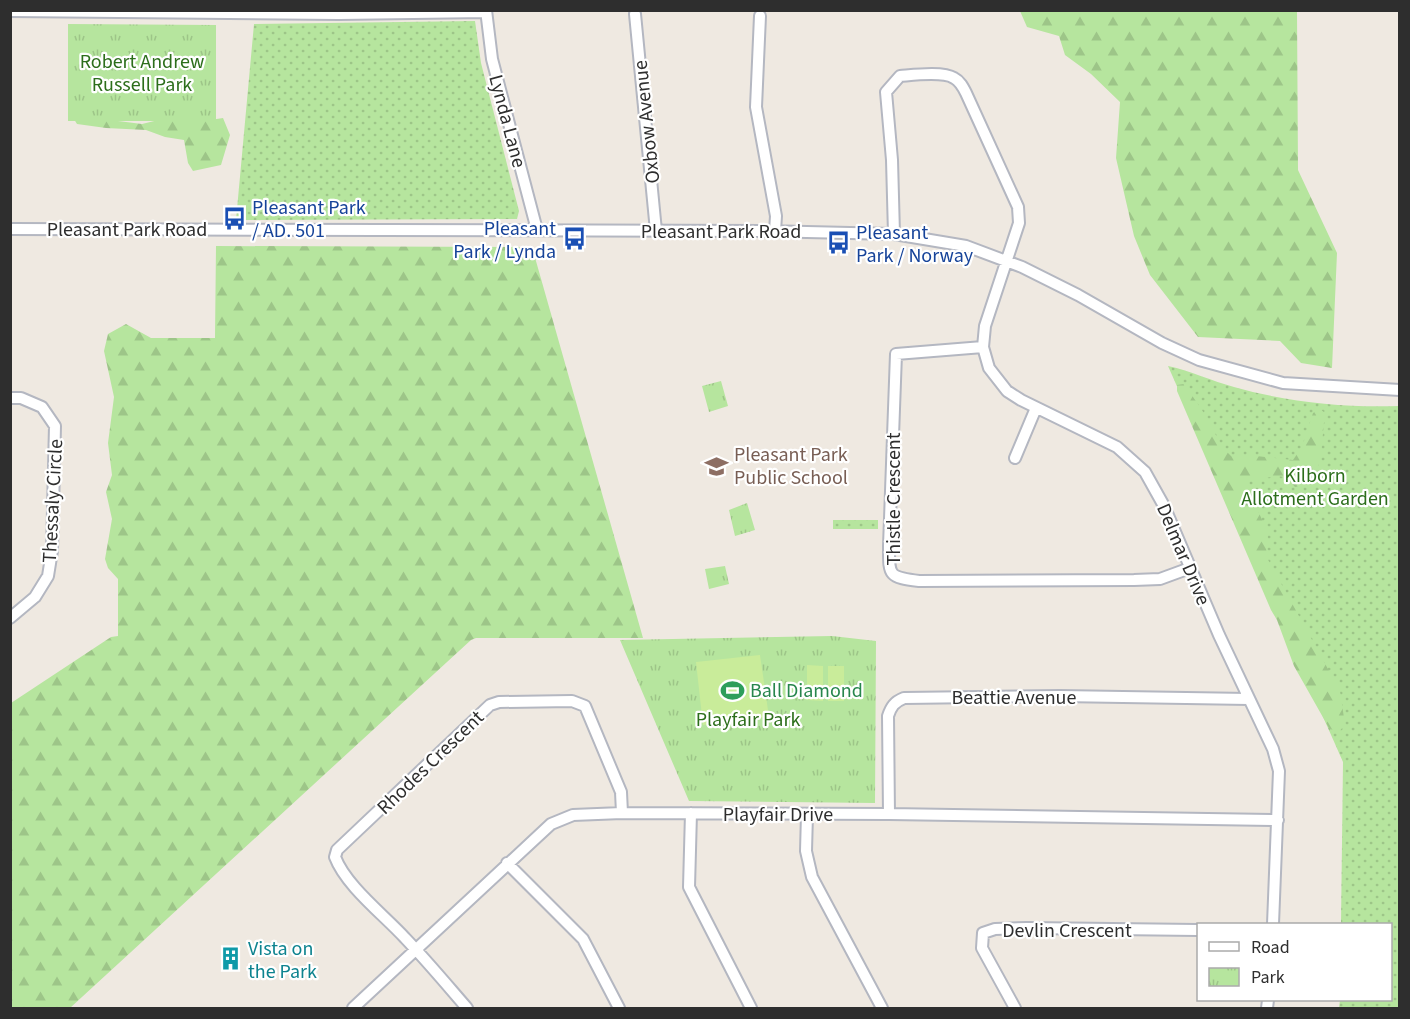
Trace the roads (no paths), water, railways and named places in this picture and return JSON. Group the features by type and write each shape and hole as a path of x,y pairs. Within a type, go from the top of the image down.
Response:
{"street":[{"path":"10,11 486,11"},
{"name":"Lynda Lane","path":"486,11 492,59 537,230"},
{"name":"Oxbow Avenue","path":"635,14 656,231"},
{"path":"760,16 756,107 776,216 776,231"},
{"path":"894,234 892,160 886,92 900,76 952,76 966,93 1018,207 1019,224 985,326 983,347"},
{"name":"Pleasant Park Road","path":"10,229 776,231 894,234 966,246 1008,262 1050,281 1141,332 1199,360 1282,383 1400,390"},
{"name":"Delmar Drive","path":"983,347 989,368 1007,391 1036,408 1117,447 1145,472 1164,506 1273,749 1279,771 1273,923"},
{"name":"Thistle Crescent","path":"983,347 896,354 889,546 889,568 893,575 919,581 1134,580 1161,579 1190,568"},
{"name":"Thessaly Circle","path":"10,398 21,398 42,407 55,426 52,551 48,576 35,597 10,618"},
{"path":"1015,458 1036,408"},
{"name":"Beattie Avenue","path":"889,814 888,716 896,701 904,698 1059,696 1249,699"},
{"name":"Rhodes Crescent","path":"415,949 369,902 338,865 335,857 338,850 490,705 499,702 572,701 585,706 621,792 622,813"},
{"name":"Playfair Drive","path":"352,1008 551,824 573,815 622,813 889,814 1278,820"},
{"path":"691,813 688,887 751,1008"},
{"path":"807,814 806,851 812,877 882,1008"},
{"path":"507,863 583,939 619,1008"},
{"name":"Devlin Crescent","path":"1015,1008 982,948 983,933 995,929 1027,928 1197,930"},
{"path":"415,949 467,1008"}],"place":[{"name":"Pleasant Park / AD. 501","path":"234,218"},
{"name":"Pleasant Park / Lynda","path":"574,239"},
{"name":"Pleasant Park / Norway","path":"838,243"},
{"name":"Pleasant Park Public School","path":"716,466"},
{"name":"Ball Diamond","path":"732,690"},
{"name":"Vista on the Park","path":"230,959"}],"park label":[{"name":"Robert Andrew Russell Park","path":"142,72"},
{"name":"Kilborn Allotment Garden","path":"1315,486"},
{"name":"Playfair Park","path":"748,719"}]}
